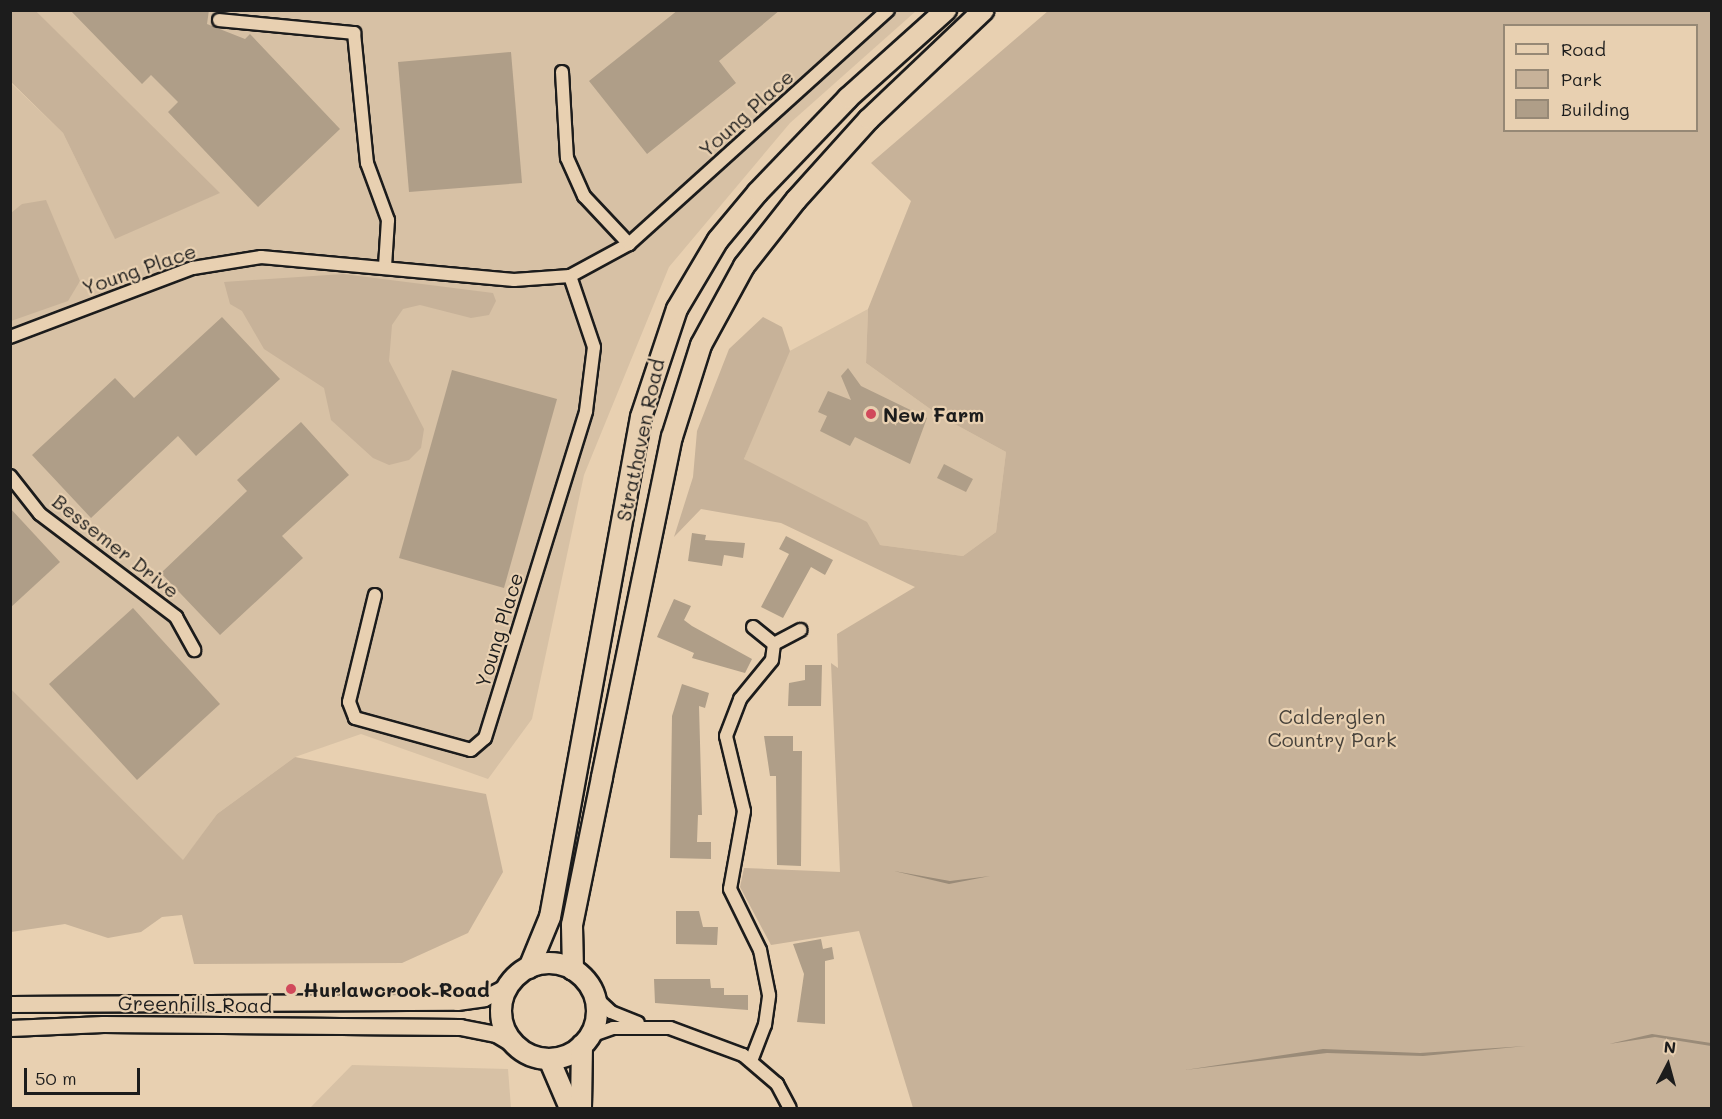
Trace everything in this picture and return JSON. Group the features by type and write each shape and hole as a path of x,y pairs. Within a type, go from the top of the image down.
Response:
{"main road":[{"name":"Strathaven Road","path":"529,968 552,907 641,417 677,309 718,240 758,192 848,98 946,10"},
{"name":"Strathaven Road","path":"573,970 572,925 602,777 672,437 700,345 744,266 796,200 877,112 984,10"},
{"path":"570,1108 549,1059 519,1048 502,1018 509,985 529,968 547,963 573,970 595,997 586,1040 580,1108"},
{"path":"549,1059 586,1040"}],"street":[{"name":"Young Place","path":"10,337 193,268 261,257 514,280 570,276 630,244 888,10"},
{"path":"219,20 354,33 367,164 388,220 385,267"},
{"path":"562,72 567,158 584,196 630,244"},
{"name":"Young Place","path":"375,595 349,702 355,718 471,750 488,730 586,411 594,347 570,276"},
{"name":"Bessemer Drive","path":"10,476 40,514 176,617 194,650"},
{"path":"753,627 774,644"},
{"path":"751,1060 765,1025 769,996 760,950 730,889 744,820 726,736 740,699 767,672 774,644 800,630"},
{"name":"Greenhills Road","path":"10,1004 457,1002 484,998 509,985"},
{"path":"595,997 610,1012 651,1026"},
{"name":"Greenhills Road","path":"10,1028 103,1024 460,1027 496,1034 519,1048"},
{"path":"586,1040 613,1028 651,1026 670,1028 751,1060 777,1084 790,1108"}],"shaded area":[{"path":"36,11 916,11 790,123 669,267 584,475 532,719 488,779 361,734 295,757 217,814 183,861 11,689 10,82 63,133 115,238 219,193"},
{"path":"868,309 866,363 940,416 1006,452 996,532 963,556 880,545 744,459 786,353"},
{"path":"894,871 950,881 990,876 949,884"},
{"path":"1652,1034 1711,1043 1711,1046 1655,1037 1609,1044"},
{"path":"1527,1046 1423,1056 1327,1053 1185,1070 1323,1049 1420,1053"},
{"path":"352,1065 508,1069 511,1108 310,1108"}],"green space":[{"path":"10,11 36,11 220,193 115,239 63,133 11,82"},
{"name":"Calderglen Country Park","path":"1048,11 1711,11 1711,1108 913,1108 859,931 771,945 740,887 744,868 840,872 831,663 838,668 837,634 915,587 781,523 701,509 674,537 693,477 697,431 729,349 763,317 782,327 790,351 744,459 867,522 880,545 963,556 996,532 1006,452 940,416 866,363 868,309 911,201 871,163"},
{"path":"46,200 80,281 68,301 11,321 11,213 22,204"},
{"path":"343,274 493,293 496,301 489,315 471,318 420,305 403,309 392,325 389,361 424,429 421,448 409,460 389,465 373,458 331,420 324,388 264,349 242,311 230,304 224,282"},
{"path":"11,689 183,860 217,814 295,757 486,794 503,872 468,933 402,963 194,964 182,915 162,917 141,932 108,938 65,924 11,932"}],"building":[{"path":"70,10 209,10 207,24 245,39 250,34 340,129 258,207 168,112 178,102 151,75 142,84"},
{"path":"678,10 780,10 719,61 736,83 647,154 589,81"},
{"path":"511,52 522,183 409,192 398,62"},
{"path":"222,317 280,379 196,456 178,436 91,518 32,455 115,378 134,398"},
{"name":"New Farm","path":"848,368 861,386 927,418 910,464 855,437 850,446 820,431 827,416 818,412 828,391 851,400 841,376"},
{"path":"452,370 557,399 504,588 399,558"},
{"path":"301,422 349,475 282,536 303,558 220,635 161,573 247,491 237,480"},
{"path":"944,464 973,479 966,492 937,478"},
{"path":"10,508 60,562 10,608"},
{"path":"692,533 706,535 705,540 745,543 743,558 724,555 722,566 688,561"},
{"path":"786,536 833,560 825,575 811,567 783,618 761,607 789,554 779,549"},
{"path":"674,599 691,606 684,620 752,659 745,673 692,658 694,653 657,637"},
{"path":"133,608 220,704 137,780 49,684"},
{"path":"805,665 822,665 821,706 788,706 789,683 805,680"},
{"path":"682,684 709,693 705,708 699,706 702,815 698,815 697,842 711,842 711,859 670,858 672,716"},
{"path":"764,736 793,736 793,751 802,751 801,866 777,865 776,776 770,776"},
{"path":"676,911 699,911 703,927 718,927 717,945 676,944"},
{"path":"821,939 823,949 832,947 834,959 825,961 825,1024 797,1022 804,974 793,944"},
{"path":"654,979 710,979 711,988 724,988 724,995 748,995 748,1010 655,1003"}],"place":[{"name":"New Farm","path":"871,414"},
{"name":"Hurlawcrook Road","path":"291,989"}]}
